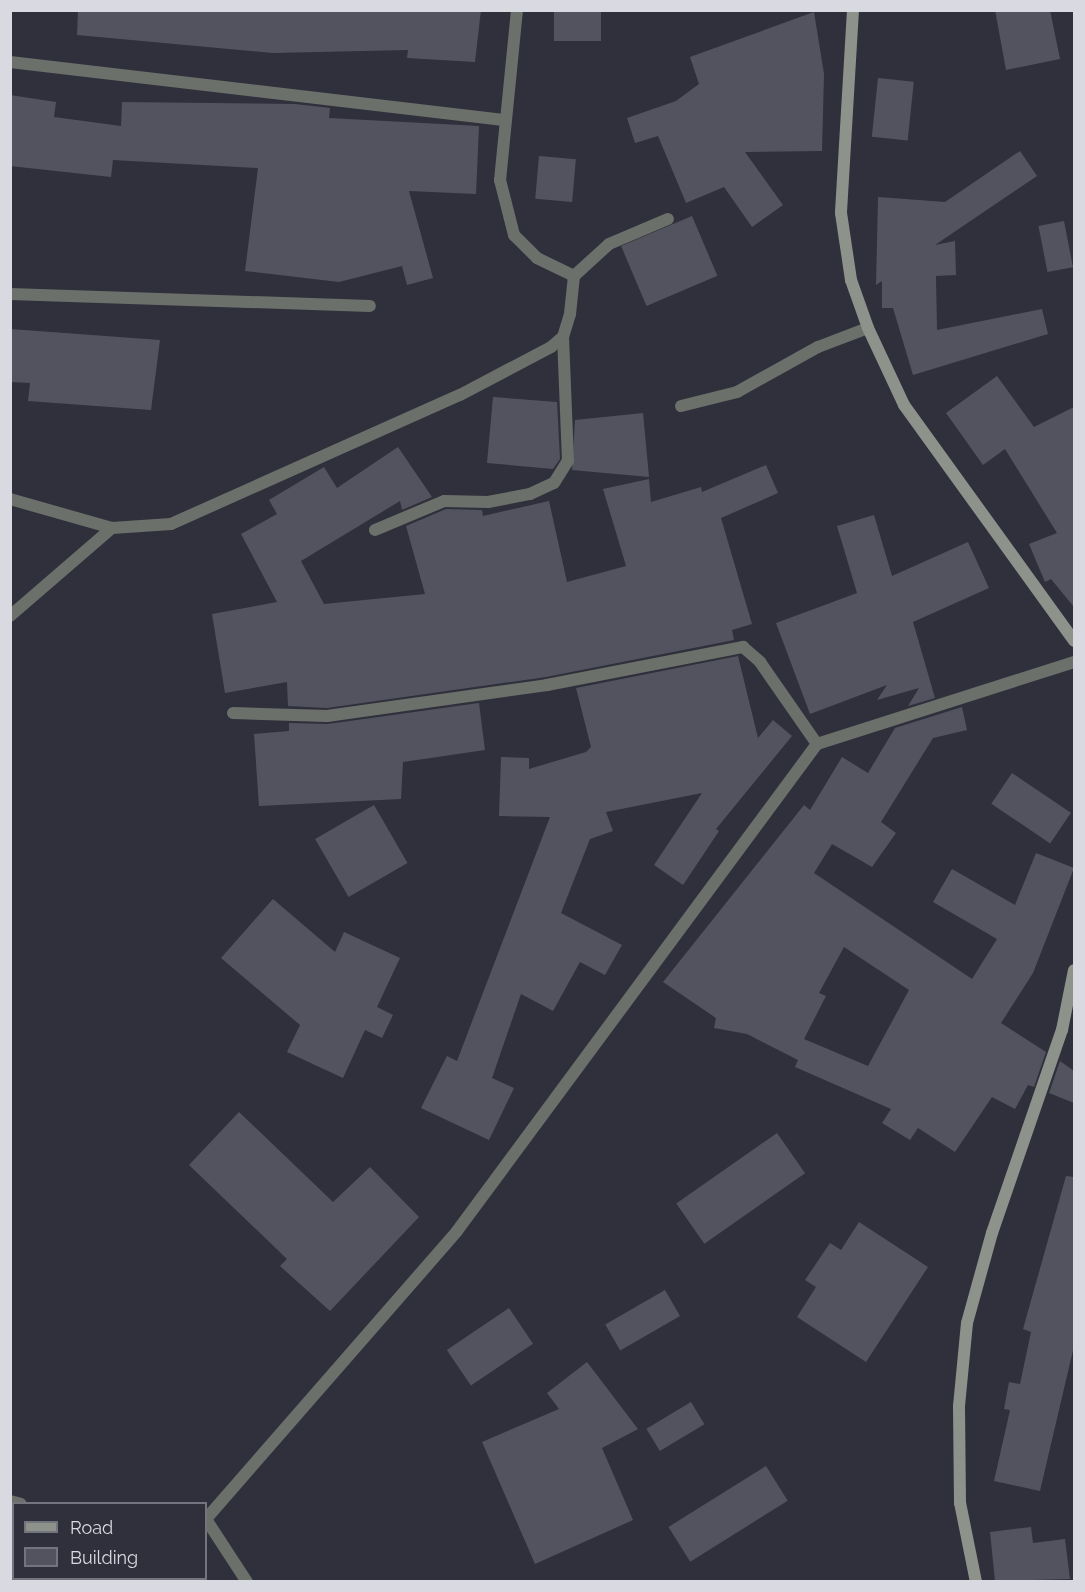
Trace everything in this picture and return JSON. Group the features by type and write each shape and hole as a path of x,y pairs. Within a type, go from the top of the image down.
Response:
{"street":[{"path":"517,10 504,120 500,180 514,235 537,258 574,276"},
{"path":"853,10 841,213 851,280 868,328 904,405 1074,641"},
{"path":"10,62 504,120"},
{"path":"375,530 444,501 488,502 530,494 554,483 568,461 563,337 574,276 609,244 668,219"},
{"path":"10,294 370,306"},
{"path":"681,406 737,392 818,347 868,328"},
{"path":"10,499 112,528 171,524 460,395 563,337"},
{"path":"10,616 112,528"},
{"path":"233,713 327,716 547,685 735,646 760,662 817,744"},
{"path":"207,1518 457,1231 817,744 1074,662"},
{"path":"976,1581 960,1503 959,1406 967,1323 992,1233 1062,1030 1074,970"},
{"path":"207,1521 247,1581"}],"building":[{"path":"78,10 481,10 475,62 407,58 408,50 273,53 77,35"},
{"path":"554,10 601,10 601,41 554,41"},
{"path":"995,10 1050,10 1060,59 1006,70"},
{"path":"814,12 824,74 822,151 745,152 783,205 752,227 724,187 686,203 658,136 635,143 627,118 676,101 699,84 690,57"},
{"path":"878,78 914,82 908,140 872,137"},
{"path":"10,95 56,102 54,117 121,126 122,102 295,104 330,108 329,118 479,126 476,194 409,191 433,278 407,285 402,266 339,282 245,271 258,168 113,160 111,177 10,166"},
{"path":"1020,151 1037,176 935,245 955,241 956,275 936,276 937,330 1042,309 1048,334 913,375 893,308 882,308 882,281 876,285 878,197 945,202"},
{"path":"539,156 576,159 572,202 535,199"},
{"path":"692,216 717,276 647,306 621,246"},
{"path":"1064,221 1073,267 1047,272 1038,226"},
{"path":"10,329 160,340 151,410 28,401 30,383 10,382"},
{"path":"997,376 1034,427 1074,407 1074,607 1051,579 1045,582 1029,544 1057,533 1005,449 983,465 946,413"},
{"path":"493,397 557,402 560,459 553,469 487,463"},
{"path":"643,413 649,477 572,470 575,420"},
{"path":"398,447 432,497 402,510 400,501 301,561 324,604 425,594 406,526 446,509 482,510 483,516 549,501 567,582 626,566 603,489 649,479 651,502 701,487 702,492 766,465 778,493 721,518 752,624 732,630 734,640 546,677 327,708 288,706 287,682 225,693 212,614 277,602 241,534 277,514 269,500 324,467 337,488"},
{"path":"874,515 892,576 968,542 989,588 913,622 935,698 908,706 919,688 877,700 887,685 810,714 776,623 857,593 837,526"},
{"path":"738,656 758,738 773,720 792,736 716,829 719,831 683,885 654,865 702,793 606,812 613,831 590,839 561,913 622,945 605,975 580,962 553,1011 521,994 492,1078 514,1088 489,1140 421,1108 447,1056 457,1061 550,817 499,816 501,757 529,758 529,769 586,752 591,747 576,688"},
{"path":"479,703 485,750 403,762 401,799 259,806 254,734 289,731 289,723 328,724"},
{"path":"962,707 967,730 933,738 881,822 896,833 872,867 832,844 814,873 972,979 997,939 933,902 952,869 1015,905 1036,853 1074,868 1033,973 1001,1023 1046,1052 1034,1087 1028,1085 1015,1109 992,1097 955,1152 918,1128 910,1140 882,1123 891,1109 795,1067 798,1060 747,1034 714,1028 716,1018 663,982 804,805 810,810 842,757 868,773 895,728","holes":["844,947 909,990 868,1066 804,1039 826,996 819,993"]},
{"path":"1012,773 1071,813 1050,843 991,804"},
{"path":"374,805 408,863 349,897 315,839"},
{"path":"273,899 335,952 344,932 400,958 377,1007 393,1015 382,1038 365,1030 343,1078 287,1052 300,1025 221,958"},
{"path":"1060,1061 1074,1071 1074,1103 1049,1093"},
{"path":"239,1112 333,1202 370,1167 419,1217 330,1311 280,1266 287,1259 189,1165"},
{"path":"777,1133 805,1173 704,1244 676,1204"},
{"path":"1066,1176 1074,1177 1074,1346 1040,1491 994,1481 1010,1410 1004,1409 1009,1382 1020,1384 1031,1332 1023,1329"},
{"path":"859,1222 928,1267 866,1362 797,1317 816,1287 805,1280 830,1243 841,1250"},
{"path":"665,1290 680,1316 620,1350 605,1324"},
{"path":"509,1308 533,1344 471,1386 447,1350"},
{"path":"587,1362 638,1429 602,1448 633,1520 535,1564 482,1442 559,1409 547,1393"},
{"path":"691,1402 704,1424 660,1451 646,1429"},
{"path":"766,1466 788,1501 690,1562 668,1527"},
{"path":"1031,1527 1033,1543 1065,1539 1070,1579 995,1581 990,1532"}]}
